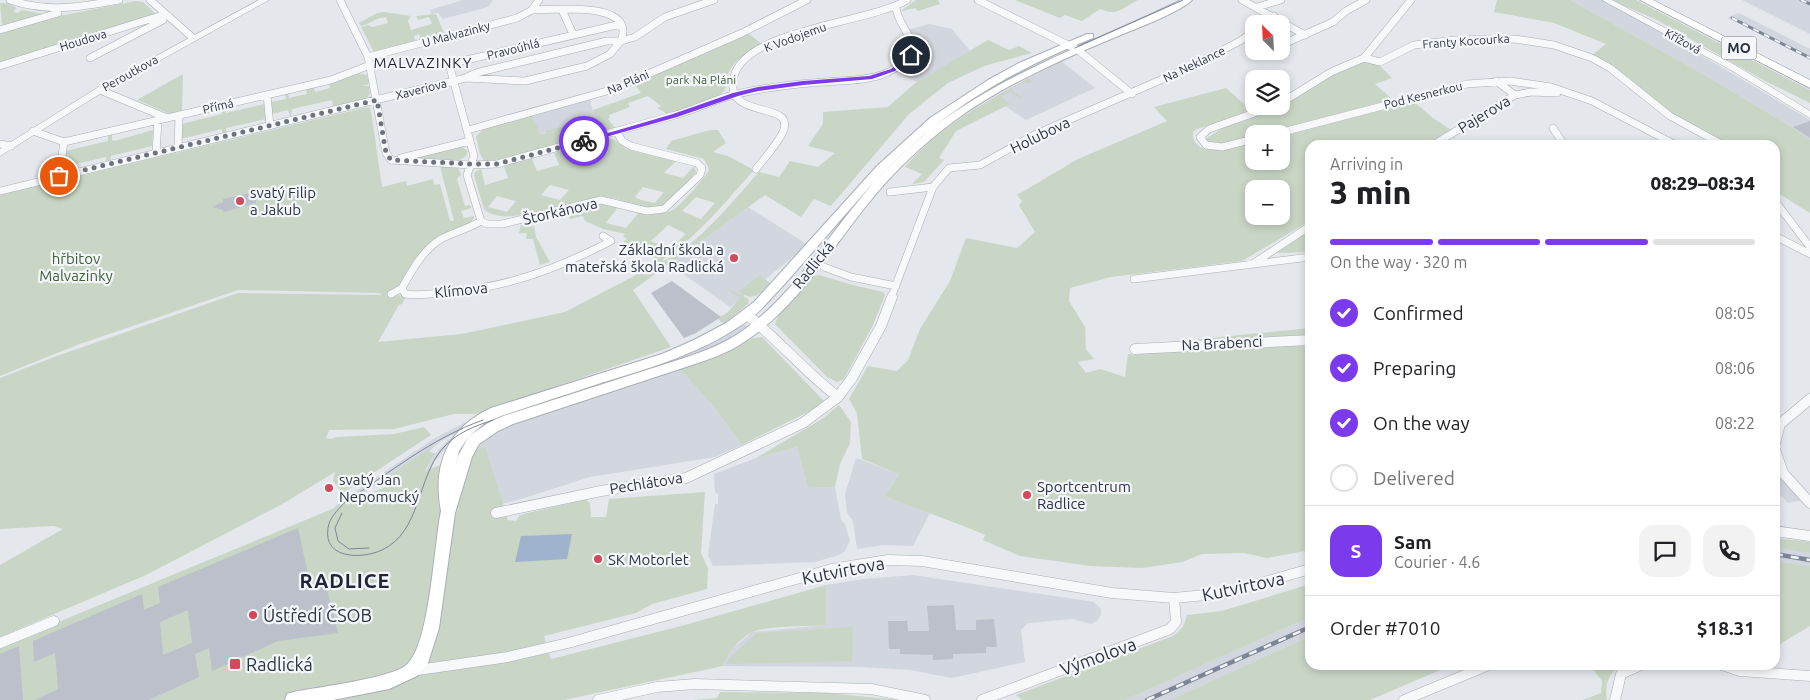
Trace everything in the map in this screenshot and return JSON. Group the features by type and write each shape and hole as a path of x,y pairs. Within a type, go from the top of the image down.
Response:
{"highway":[{"path":"1640,0 1667,12"},
{"name":"MO","path":"1645,0 1810,85"},
{"name":"MO","path":"1657,0 1810,78"},
{"path":"1661,0 1683,13"}],"main road":[{"name":"Radlická","path":"411,671 422,658 428,640 448,513 468,449 474,440 493,427 508,420 710,354 736,341 760,325 801,282 865,199 915,148 962,110 1095,34 1171,0"},
{"name":"Radlická","path":"448,513 445,487 451,453 460,437 477,420 496,412 680,353 706,341 747,315 826,232 882,167 919,132 956,103 1021,64 1073,47 1188,0"},
{"path":"294,700 389,681 411,671"}],"street":[{"path":"10,0 23,6 37,9 66,10"},
{"path":"0,30 66,10 119,0"},
{"path":"150,0 193,38"},
{"name":"Peroutkova","path":"0,153 100,90 265,0"},
{"path":"340,0 368,57 386,153 391,160"},
{"path":"532,10 539,0"},
{"name":"Xaveriova","path":"0,191 466,78 509,81 539,78 587,66 610,54 622,40 635,37 665,17 714,0"},
{"name":"Na Pláni","path":"468,130 614,89 742,33 807,0"},
{"name":"K Vodojemu","path":"736,94 732,84 735,72 743,61 762,48 819,28 896,8 907,0"},
{"path":"978,0 1073,47 1132,94"},
{"path":"1242,0 1272,15"},
{"path":"1257,7 1281,0"},
{"path":"1290,41 1333,22 1346,11 1366,0"},
{"path":"1290,97 1331,72 1364,58 1411,0"},
{"name":"Křížová","path":"1606,0 1732,68 1810,115"},
{"path":"391,160 471,164 507,162 700,108 736,94 803,83 859,80 878,76 893,70 907,60 913,48 911,40 900,26 896,8"},
{"path":"466,78 476,73 622,40 624,35 621,24 616,16 608,11 599,9 532,10"},
{"name":"U Malvazinky","path":"368,57 517,18 532,10"},
{"path":"562,10 573,34"},
{"path":"90,58 168,16"},
{"name":"Houdova","path":"0,66 168,16"},
{"name":"Pravoúhlá","path":"471,164 474,156 449,64 621,24"},
{"path":"1290,26 1305,35"},
{"name":"Na Neklance","path":"1132,94 1197,64 1245,37"},
{"name":"Franty Kocourka","path":"1364,58 1380,62 1412,46 1502,37 1527,39 1554,45 1581,54 1611,68 1628,80 1664,112 1714,140"},
{"name":"Přímá","path":"64,142 331,80 370,65"},
{"name":"Pod Kesnerkou","path":"1290,130 1467,84 1496,81 1541,85 1573,94 1604,107 1667,140"},
{"name":"Pajerova","path":"1441,140 1485,112 1515,96 1496,81"},
{"path":"100,90 168,118"},
{"name":"Pod Kesnerkou","path":"1515,96 1531,92 1573,94"},
{"path":"736,94 746,106 775,112 784,121 783,132 756,168"},
{"name":"Holubova","path":"946,169 980,166 1034,135 1132,94"},
{"path":"267,95 270,126"},
{"path":"178,148 179,115"},
{"path":"1245,141 1216,148 1206,145 1200,137 1209,129 1249,115"},
{"path":"156,153 158,120"},
{"path":"1553,128 1561,140"},
{"path":"33,131 64,142 59,176"},
{"name":"Štorkánova","path":"481,221 487,224 502,224 601,200 647,211 658,211 664,209 700,174 702,168 697,163 631,146 622,141 617,132"},
{"path":"391,160 470,140"},
{"path":"0,144 11,146"},
{"path":"391,294 402,288 413,268 430,248 441,240 481,221 467,175 471,164"},
{"name":"Pechlátova","path":"496,513 601,491 686,478 803,423 838,397 852,378 881,326 933,187 946,169"},
{"path":"890,192 933,187"},
{"path":"1780,208 1810,247"},
{"path":"1252,264 1305,229"},
{"name":"Klímova","path":"402,288 406,294 411,295 470,290 504,284 555,269 611,241 602,236"},
{"path":"1780,239 1810,254"},
{"path":"1134,279 1305,258"},
{"path":"824,267 851,277 896,286"},
{"path":"747,315 760,325 826,389 838,397"},
{"name":"Na Brabenci","path":"1135,349 1305,340"},
{"path":"1780,424 1810,399"},
{"path":"1780,464 1783,473 1810,503"},
{"path":"1780,532 1810,536"},
{"name":"Kutvirtova","path":"411,671 470,663 568,643 832,569 888,560 922,561 1112,593 1174,598 1227,593 1305,571"},
{"name":"Výmolova","path":"982,700 996,698 1170,629 1176,622 1174,598"},
{"path":"0,643 54,621"},
{"path":"1404,700 1477,670"},
{"path":"1616,700 1621,674 1630,670"},
{"path":"1737,670 1810,676"},
{"path":"598,700 657,687 695,684 871,689 925,700"}],"shaded area":[{"path":"463,0 493,0 488,7 443,19 438,13 431,14 430,10"},
{"path":"1570,0 1601,0 1664,33 1810,120 1810,140 1792,127 1701,73"},
{"path":"1742,0 1810,0 1810,34"},
{"path":"1739,13 1810,49 1810,60 1728,17"},
{"path":"929,24 952,29 970,51 918,83 896,71 907,64 916,52 916,42 907,30"},
{"path":"1060,60 1095,88 1026,120 993,98"},
{"path":"590,100 595,118 539,134 532,115"},
{"name":"Základní škola a mateřská škola Radlická","path":"748,207 808,245 730,307 669,264"},
{"path":"744,324 750,328 721,346 487,422 488,417 701,347"},
{"path":"680,369 713,406 742,445 715,457 590,477 521,499 471,512 474,451 487,437 530,418"},
{"path":"464,423 466,425 462,430 445,439 364,493 352,504 339,529 346,543 353,546 369,545 389,534 401,521 409,508 433,456 447,441 460,432 434,462 408,530 399,543 383,554 361,561 340,560 327,552 322,543 321,532 324,521 338,503 435,438"},
{"path":"797,447 808,488 835,487 841,520 845,524 850,541 845,551 839,555 815,562 713,566 708,555 715,504 718,504 718,494 715,493 714,474 756,458"},
{"path":"856,458 899,474 887,493 887,497 930,513 913,546 883,545 857,549 853,521 847,513 845,494"},
{"path":"1780,466 1803,500 1788,503 1780,494"},
{"path":"1780,549 1810,553 1810,566 1780,562"},
{"path":"913,575 1094,602 1101,609 1101,615 1097,621 1091,624 1073,619 1028,623 1021,630 1025,662 952,678 910,670 860,667 723,666 724,660 731,650 752,632 826,625 826,585 864,579"},
{"path":"1305,619 1305,638 1170,700 1125,700"}],"green space":[{"path":"916,0 938,0 940,4 918,11 915,8 901,11"},
{"path":"1015,0 1138,0 1116,12 1100,9 1082,21 1065,15 1060,18"},
{"path":"1497,0 1570,0 1701,73 1792,127 1810,140 1810,213 1780,194 1780,140 1718,140 1666,110 1629,78 1591,56 1606,44 1554,23 1494,12"},
{"path":"1611,0 1636,0 1810,90 1810,103 1767,82 1655,19"},
{"path":"136,1 143,2 156,14 0,63 0,33 59,16"},
{"path":"0,3 7,3 17,8 13,11 17,13 22,10 44,14 2,26"},
{"path":"384,12 411,16 408,21 411,30 432,24 429,17 418,20 416,16 436,14 444,33 421,39 419,34 414,36 415,41 374,52 361,27 368,25 372,27 388,23 386,17 361,26 359,23 377,13"},
{"name":"park Na Pláni","path":"748,33 763,45 747,53 734,64 728,74 725,89 720,95 706,103 665,115 666,113 657,108 661,106 648,96 628,103 630,107 609,115 610,118 608,119 616,129 505,159 484,161 480,154 476,137 486,128 501,122 532,115 540,134 595,118 593,110 641,93 634,84"},
{"name":"hřbitov Malvazinky","path":"988,40 1009,50 1019,46 1032,53 984,66 948,83 909,114 831,206 814,199 801,217 765,195 633,290 671,347 476,414 454,414 394,429 329,430 326,438 331,439 337,437 394,434 424,427 431,435 343,493 333,481 335,472 286,502 146,575 0,637 0,565 63,529 54,526 0,529 0,378 54,357 238,293 382,295 379,293 238,290 77,345 0,376 0,195 368,107 372,117 382,187 406,181 407,186 433,179 434,185 440,184 450,221 454,221 440,166 458,168 461,175 457,179 465,206 470,205 471,208 461,211 464,218 474,217 468,225 442,237 417,257 393,297 399,295 406,297 402,304 399,305 378,342 462,334 565,312 634,276 657,259 623,242 627,239 623,236 625,234 603,229 585,221 583,216 570,219 569,214 589,209 589,205 603,204 618,207 606,223 626,228 639,212 656,214 673,210 693,191 709,169 704,159 666,149 671,141 710,130 718,130 726,143 713,152 728,156 754,170 700,229 662,260 664,261 678,253 703,232 759,172 779,177 790,161 818,167 835,153 808,146 823,124 823,112 888,107 914,84","holes":["255,191 256,195 262,194 262,197 256,199 256,203 224,211 216,207 223,202 223,199","696,197 715,203 701,219 682,211","668,225 686,234 669,249 651,241"]},
{"path":"1357,62 1378,64 1392,78 1375,84 1393,100 1290,128 1290,125 1245,125 1245,139 1214,146 1204,140 1230,123 1254,115 1290,115 1290,100 1320,80"},
{"path":"357,73 367,75 369,84 362,86 369,86 370,94 366,99 333,107 332,100 292,109 291,118 288,110 272,114 271,102 286,99 285,94 288,93 289,98 307,94 306,89 314,87 315,92 330,88 329,83"},
{"path":"183,74 182,112 170,114 137,100"},
{"path":"1029,78 1032,81 1030,84 1025,82 1010,89 1021,99 1010,92 1000,96 1010,104 956,131 939,158 944,160 924,182 912,184 922,174 905,167 932,140 962,117 995,97"},
{"path":"1226,88 1245,105 1245,114 1197,129 1193,132 1195,141 1200,147 1218,150 1245,144 1245,170 1290,170 1290,133 1413,101 1451,130 1436,140 1305,140 1305,224 1242,261 1111,277 1070,288 1069,301 1085,327 1086,349 1094,359 1078,362 1086,373 1100,369 1125,377 1128,354 1139,355 1142,345 1305,329 1305,551 1267,558 1244,553 1202,554 1182,562 1143,568 1090,566 1020,556 983,540 985,535 887,497 887,493 899,474 862,459 857,413 849,399 868,366 897,371 908,360 920,329 950,281 966,238 1017,248 1035,232 1019,205 1022,201 1017,195 1078,159 1167,121 1154,107"},
{"path":"265,104 266,119 226,128 226,133 222,134 222,129 181,139 182,124 222,114 222,109 225,108 226,113"},
{"path":"153,130 152,146 111,156 110,162 106,162 106,157 63,167 65,151 108,141 108,136 112,135 112,140 114,141"},
{"path":"607,138 615,140 626,149 676,161 664,173 683,178 694,166 696,172 665,205 659,207 645,207 602,197 518,216 493,214 484,209 474,175 475,172 481,169 485,185 508,178 504,166 532,159 537,171 559,165 554,153 581,145 587,158 608,152 603,141","holes":["550,185 569,190 560,200 541,195","643,187 663,192 655,203 635,197","497,196 516,201 507,212 488,207"]},
{"path":"461,146 468,151 465,157 459,160 417,159 418,156"},
{"path":"528,224 529,227 534,226 536,237 550,262 540,265 533,239 526,239 527,233 519,233 521,225"},
{"path":"1305,233 1305,252 1276,253"},
{"path":"760,275 770,283 756,296 743,296 749,300 748,304 725,323 721,322 718,318 727,313 740,298 726,288 729,285 727,288 741,296 743,294 739,291"},
{"path":"819,275 883,292 885,295 873,325 844,379 837,382 827,377 775,324 779,314 813,276"},
{"path":"762,337 826,403 742,445 713,406 680,369 716,357 753,338"},
{"path":"839,405 851,422 850,443 840,464 835,487 808,488 797,447 756,458 822,419"},
{"path":"435,445 429,452 435,453 425,471 485,447 508,520 516,521 523,514 586,500 590,503 591,517 606,517 609,499 705,492 701,553 708,568 707,589 652,604 636,613 544,636 551,659 685,625 826,585 826,625 779,627 753,632 739,641 730,652 723,666 564,700 0,700 0,646 388,486 383,480"},
{"path":"1780,539 1810,542 1810,553 1780,549"},
{"path":"1780,562 1810,566 1810,626 1780,644"},
{"path":"1305,586 1305,619 1125,700 1022,700 1016,695 1173,636 1183,627 1187,615 1222,611"},
{"path":"853,627 852,661 727,664 728,659 757,633"},
{"path":"1305,638 1305,670 1440,670 1370,700 1170,700"},
{"path":"1594,670 1615,670 1607,684 1607,700 1583,700 1601,693 1602,681"},
{"path":"720,692 827,693 900,700 694,700 717,698"}],"water":[{"path":"572,534 567,559 515,562 521,536"}],"building":[{"path":"1810,121 1810,138 1793,127"},
{"name":"svatý Filip a Jakub","path":"256,191 256,203 224,212 212,207 223,202 223,199"},
{"path":"672,281 721,317 696,333 684,338 651,293"},
{"name":"Ústředí ČSOB","path":"298,528 311,588 325,582 338,633 278,641 212,671 209,648 195,654 199,677 149,700 35,700 58,689 55,653 34,662 33,641 142,594 144,610 160,603 158,587","holes":["188,610 192,643 163,655 160,622"]},
{"path":"954,605 956,630 976,630 976,620 994,619 997,647 986,647 986,653 953,654 953,659 933,660 933,655 900,654 900,649 889,649 888,621 907,621 908,631 929,631 927,606"},
{"path":"19,646 23,700 0,700 0,654"}],"tram line":[{"path":"1075,48 1183,0"},
{"path":"483,420 428,446 344,503 334,514 329,524 328,539 332,546 346,554 365,555 382,550 395,542 412,517 428,474 443,448 460,434 493,420"},
{"path":"342,513 335,528 338,541 349,549 369,548"}],"railway":[{"path":"1801,0 1810,4"},
{"path":"1732,18 1810,58"},
{"path":"1780,555 1810,560"},
{"path":"1147,700 1305,629"}],"way so far":[{"path":"59,176 377,100 386,153 391,160 487,165 507,162 584,141"}],"place":[{"name":"svatý Filip a Jakub","path":"240,201"},
{"name":"Základní škola a mateřská škola Radlická","path":"734,258"},
{"name":"svatý Jan Nepomucký","path":"329,488"},
{"name":"Sportcentrum Radlice","path":"1027,495"},
{"name":"SK Motorlet","path":"598,559"},
{"name":"Ústředí ČSOB","path":"253,615"},
{"name":"Radlická","path":"235,664"}],"district":[{"name":"MALVAZINKY","path":"423,62"},
{"name":"RADLICE","path":"345,580"}],"route":[{"path":"584,141 700,108 736,94 758,89 803,83 859,80 878,76 893,70 911,55"}]}
